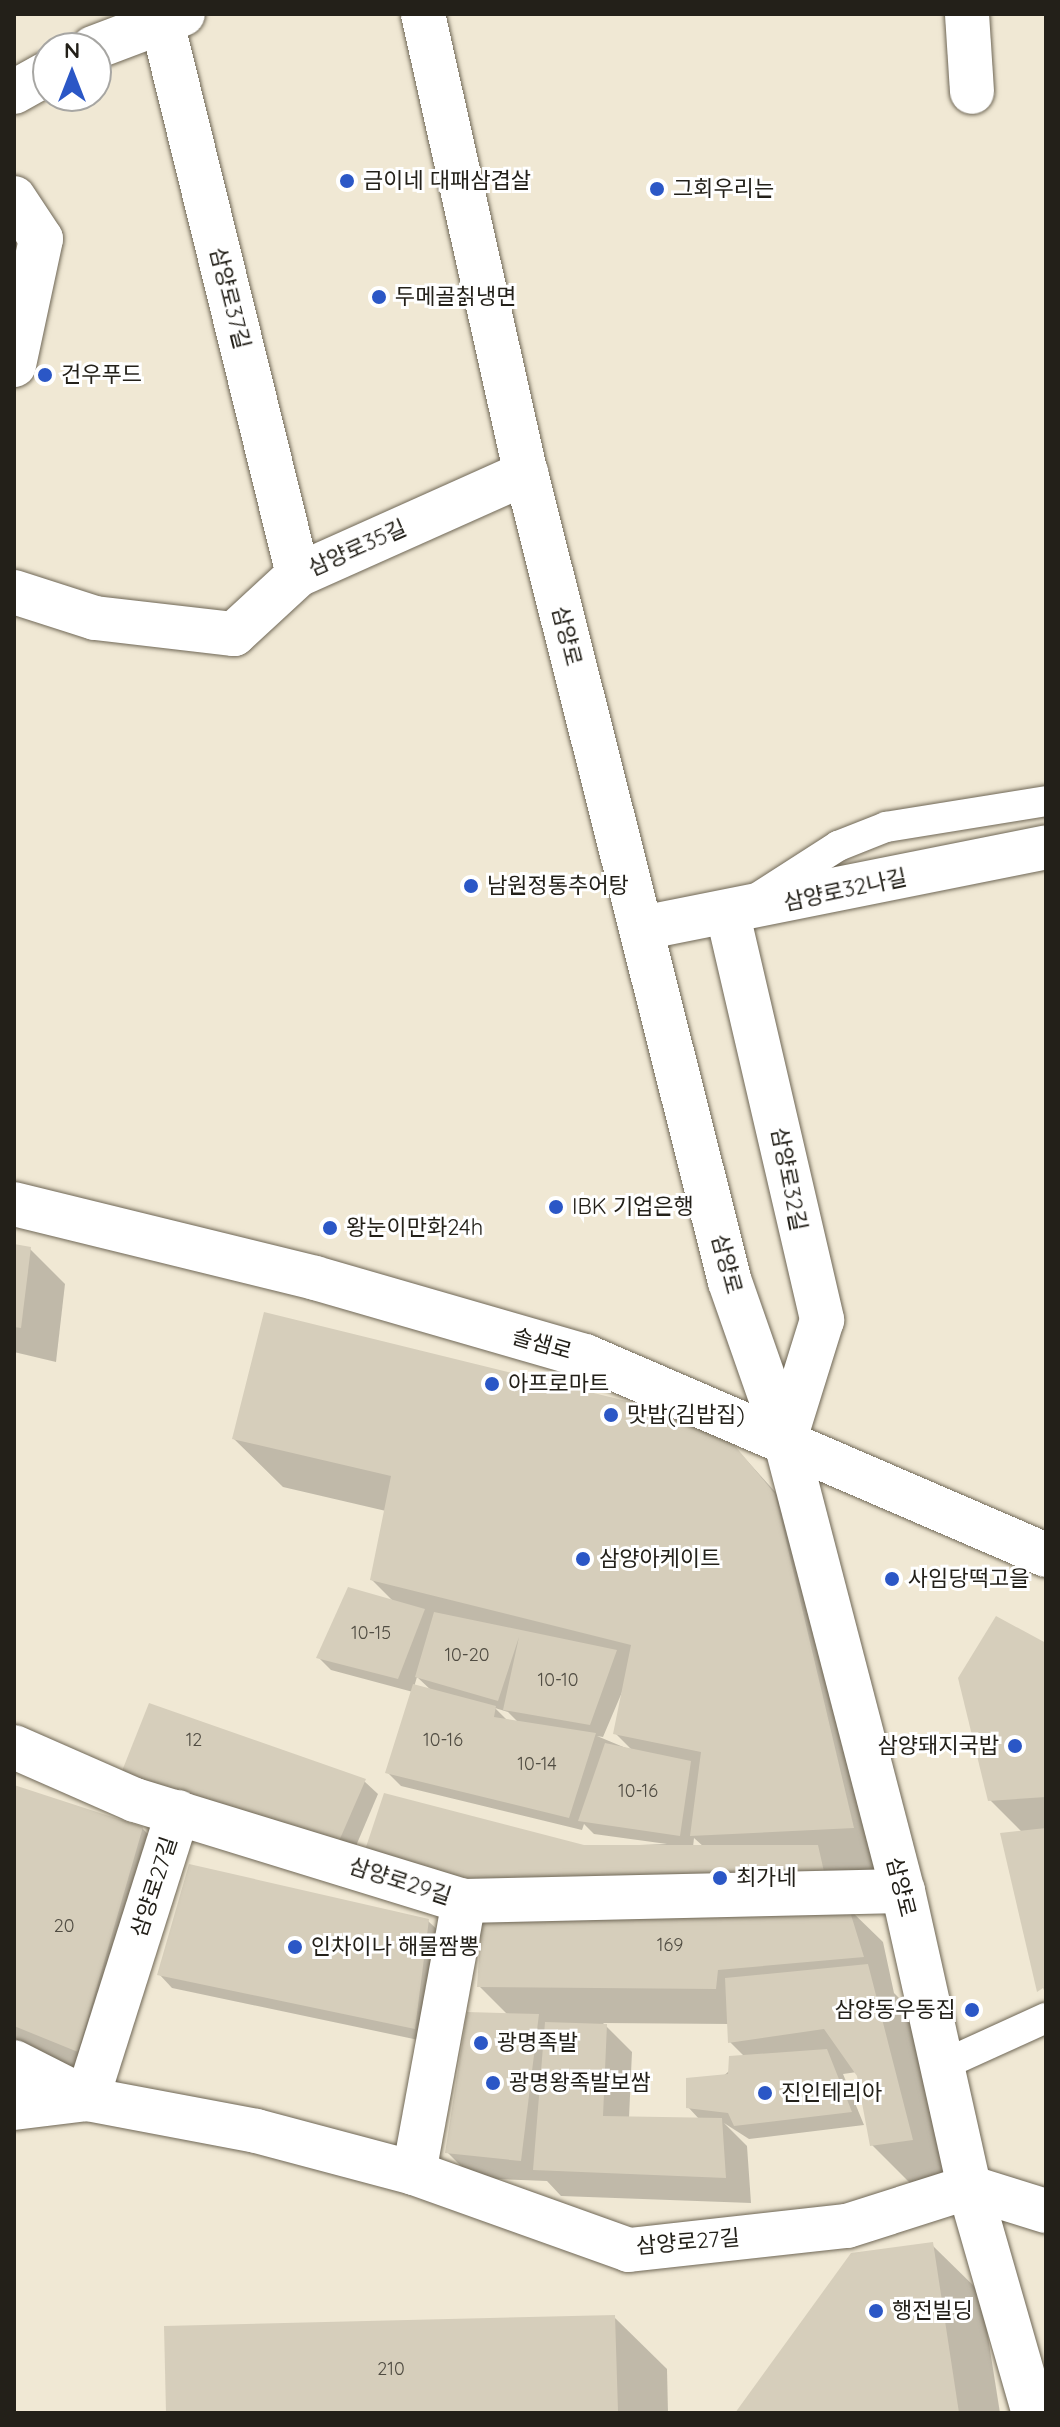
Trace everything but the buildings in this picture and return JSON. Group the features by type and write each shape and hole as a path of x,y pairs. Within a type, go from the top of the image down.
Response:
{"street":[{"name":"삼양로","path":"423,14 526,473 730,1282 785,1439 903,1891 945,2064 969,2187 1034,2413"},
{"path":"967,14 972,92"},
{"name":"삼양로37길","path":"108,32 173,18 298,575"},
{"path":"14,92 32,82"},
{"path":"14,198 41,239 21,275 14,365"},
{"name":"삼양로35길","path":"14,592 95,618 234,634 298,575 526,473"},
{"name":"삼양로32나길","path":"642,928 728,915 1046,847"},
{"name":"삼양로32길","path":"728,915 822,1320 785,1439"},
{"name":"솔샘로","path":"14,1204 315,1278 585,1356 785,1439 1046,1555"},
{"name":"삼양로29길","path":"14,1747 178,1812 464,1901 903,1891"},
{"name":"삼양로27길","path":"87,2099 178,1812"},
{"path":"414,2173 464,1901"},
{"name":"삼양로27길","path":"14,2062 87,2099 256,2131 414,2173 629,2250 847,2226 969,2187"},
{"name":"삼양로27길","path":"14,2108 87,2099"},
{"path":"969,2187 1046,2211"}],"lane":[{"path":"728,915 868,833 1046,801"},
{"path":"945,2064 1046,2018"}],"place":[{"name":"금이네 대패삼겹살","path":"347,181"},
{"name":"그회우리는","path":"657,189"},
{"name":"두메골칡냉면","path":"379,297"},
{"name":"건우푸드","path":"45,375"},
{"name":"남원정통추어탕","path":"471,886"},
{"name":"IBK 기업은행","path":"556,1207"},
{"name":"왕눈이만화24h","path":"330,1228"},
{"name":"아프로마트","path":"492,1384"},
{"name":"맛밥(김밥집)","path":"611,1415"},
{"name":"삼양아케이트","path":"583,1559"},
{"name":"사임당떡고을","path":"892,1579"},
{"name":"삼양돼지국밥","path":"1015,1746"},
{"name":"최가네","path":"720,1878"},
{"name":"인차이나 해물짬뽕","path":"295,1947"},
{"name":"삼양동우동집","path":"972,2010"},
{"name":"광명족발","path":"481,2043"},
{"name":"광명왕족발보쌈","path":"493,2083"},
{"name":"진인테리아","path":"765,2093"},
{"name":"행전빌딩","path":"876,2311"}]}
